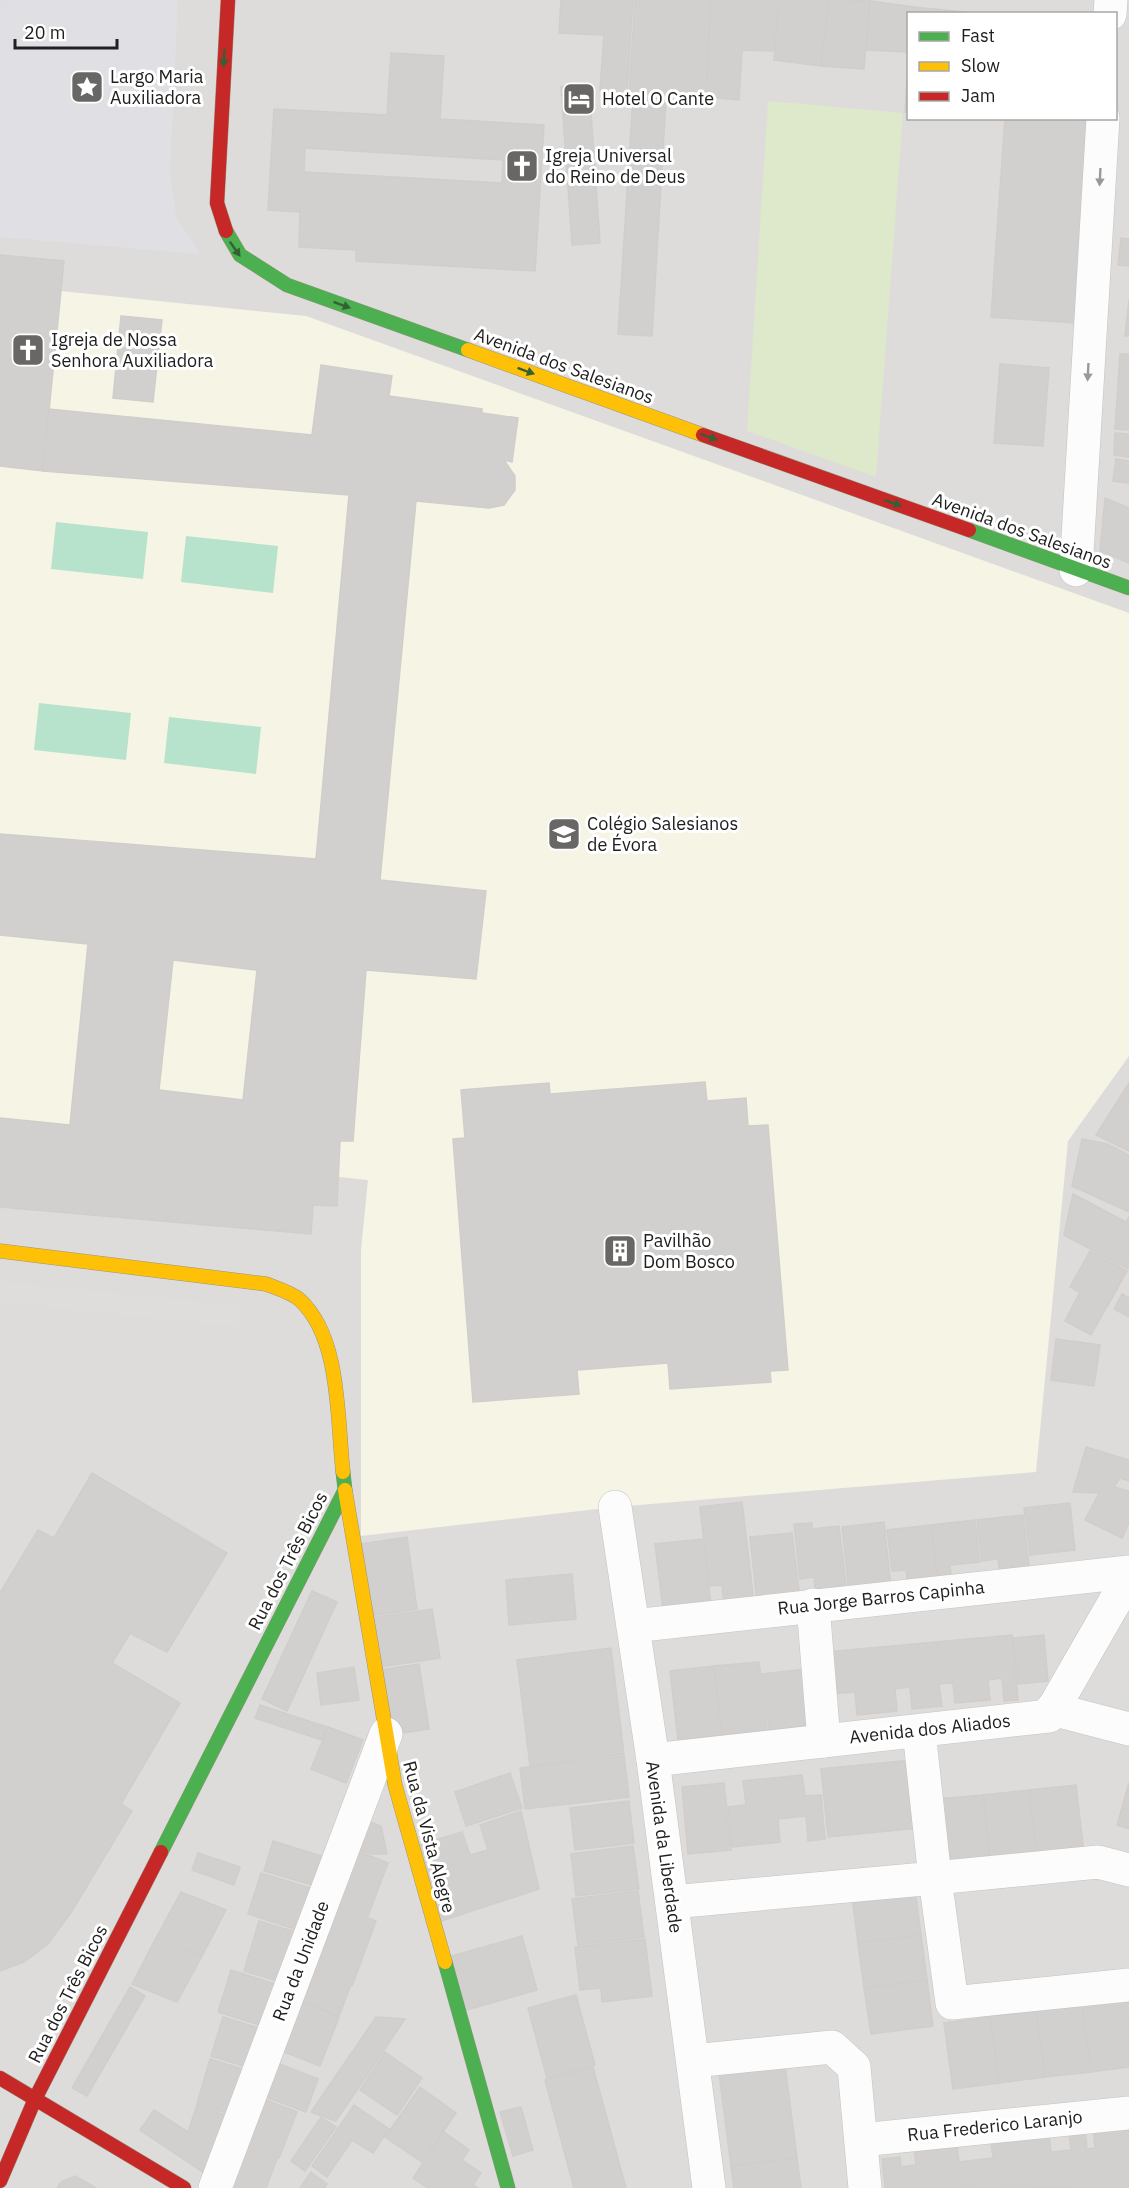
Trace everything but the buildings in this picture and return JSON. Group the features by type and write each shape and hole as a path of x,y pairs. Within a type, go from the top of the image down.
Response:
{"street":[{"name":"Avenida dos Salesianos","path":"228,0 217,203 225,235 239,256 287,285 1129,588"},
{"path":"1076,570 1103,120"},
{"name":"Rua dos Três Bicos","path":"0,1251 266,1284 298,1298 318,1321 330,1355 345,1490 34,2098 0,2181"},
{"name":"Rua da Vista Alegre","path":"345,1490 395,1785 508,2188"},
{"name":"Avenida da Liberdade","path":"615,1506 672,1902 709,2188"},
{"path":"1127,1584 1052,1709 1129,1729"},
{"name":"Rua Jorge Barros Capinha","path":"633,1626 813,1605 1127,1584"},
{"path":"813,1605 824,1741"},
{"name":"Avenida dos Aliados","path":"652,1760 1049,1716 1052,1709"},
{"path":"919,1731 951,2003 1129,1985"},
{"name":"Rua da Unidade","path":"215,2188 386,1734"},
{"path":"672,1902 1098,1862 1129,1870"},
{"path":"693,2061 832,2047 854,2067 865,2188"},
{"path":"0,2078 184,2188"},
{"name":"Rua Frederico Laranjo","path":"861,2140 1129,2113"}],"shaded area":[{"path":"0,0 1129,0 1129,2188 0,2188"},
{"name":"Largo Maria Auxiliadora","path":"3,0 178,0 170,173 176,216 200,254 0,237 0,2"},
{"name":"Colégio Salesianos de Évora","path":"0,255 64,261 61,291 306,316 1129,613 1129,1056 1068,1141 1036,1472 615,1507 361,1536 361,1250 368,1180 339,1177 337,1206 313,1205 311,1234 0,1207"},
{"path":"0,1282 240,1306 238,1326 0,1302"}],"green space":[{"path":"768,101 903,113 876,477 747,431"},
{"path":"56,522 148,532 143,579 51,569"},
{"path":"186,536 278,546 273,593 181,582"},
{"path":"39,703 131,713 126,760 34,750"},
{"path":"169,717 261,727 256,774 164,763"}],"traffic: fast":[{"path":"226,231 240,255 287,285 468,350"},
{"path":"969,530 1129,588"},
{"path":"161,1852 345,1490 343,1472"},
{"path":"445,1962 508,2188"}],"traffic: slow":[{"path":"468,350 703,435"},
{"path":"0,1251 266,1284 296,1297 313,1316 323,1335 330,1357 338,1404 343,1472"},
{"path":"345,1490 395,1785 445,1962"}],"traffic: jam":[{"path":"226,231 217,203 228,0"},
{"path":"703,435 969,530"},
{"path":"0,2181 35,2099 161,1852"},
{"path":"0,2078 184,2188"}],"place":[{"name":"Largo Maria Auxiliadora","path":"87,87"},
{"name":"Hotel O Cante","path":"579,99"},
{"name":"Igreja Universal do Reino de Deus","path":"522,166"},
{"name":"Igreja de Nossa Senhora Auxiliadora","path":"28,350"},
{"name":"Colégio Salesianos de Évora","path":"564,834"},
{"name":"Pavilhão Dom Bosco","path":"620,1251"}]}
